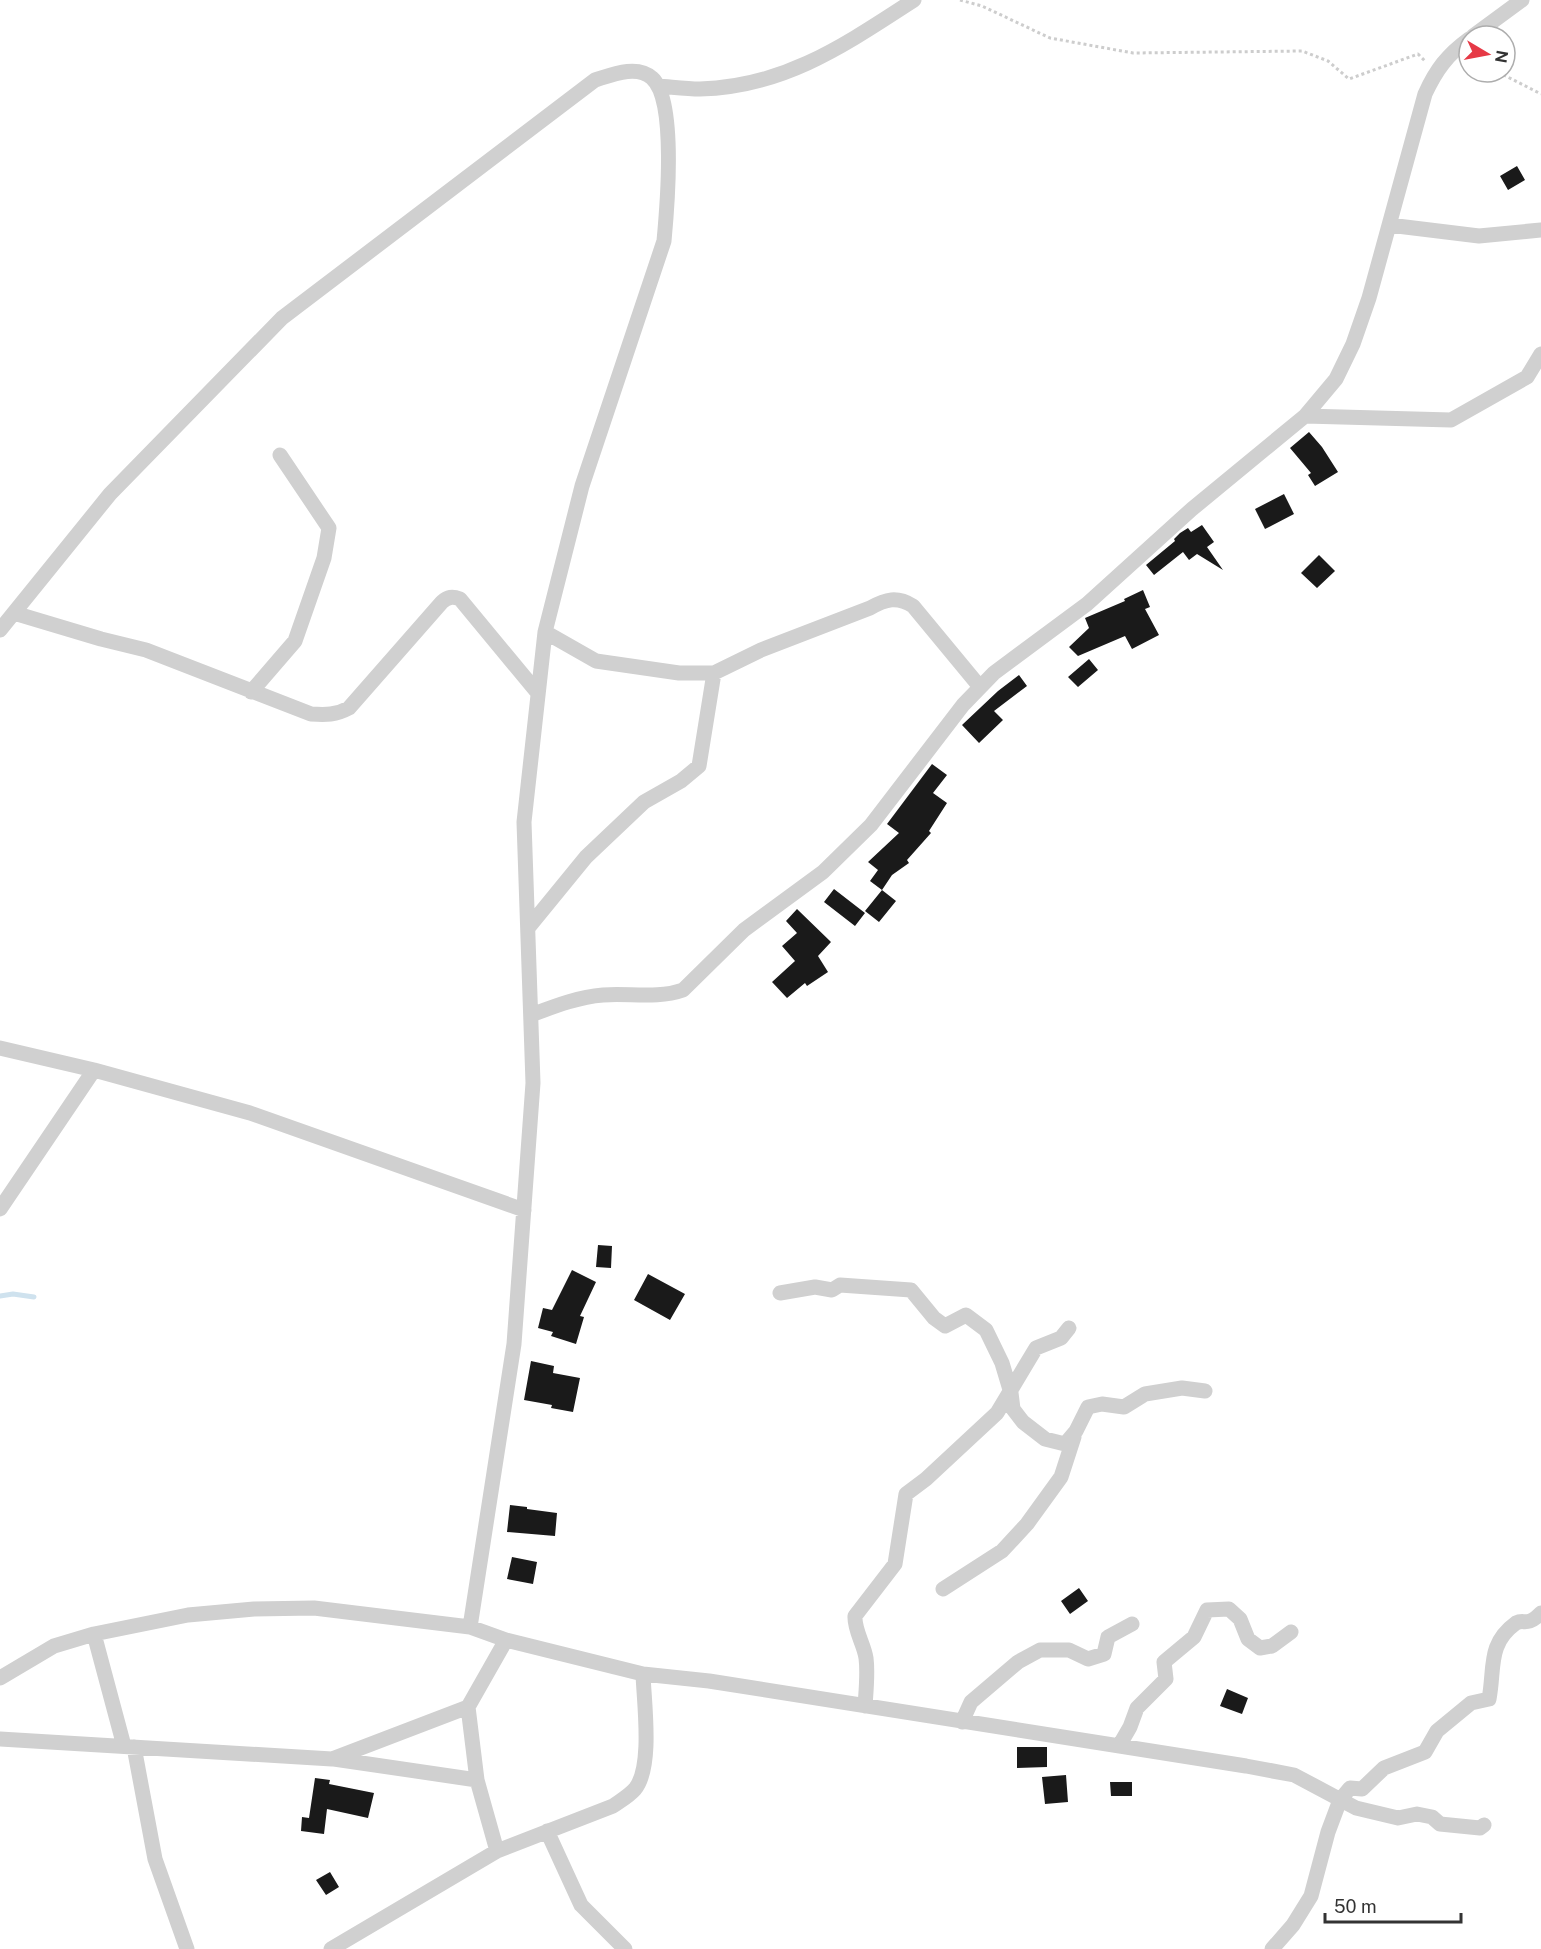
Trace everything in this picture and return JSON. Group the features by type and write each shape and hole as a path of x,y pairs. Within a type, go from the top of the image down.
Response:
{"street":[{"path":"658,86 699,88 736,85 767,78 809,64 914,0"},
{"path":"1489,24 1522,0"},
{"path":"531,1015 574,999 604,995 645,996 683,990 744,930 823,872 871,825 963,705 994,673 1088,604 1192,509 1305,416 1336,379 1353,344 1369,298 1425,94 1435,72 1457,48"},
{"path":"0,630 110,494 282,318 594,81 621,72 643,73 652,78 658,86 667,116 668,199 663,241 582,486 545,632 537,692 525,822 533,1083 524,1210 514,1344 470,1627"},
{"path":"1389,225 1479,236 1541,230"},
{"path":"1305,416 1451,420 1527,377 1541,354"},
{"path":"251,692 295,640 324,558 329,528 280,455"},
{"path":"14,613 100,639 146,650 312,714 338,714 349,708 442,602 453,596 460,598 537,692"},
{"path":"545,632 596,661 679,674 714,673 761,650 891,599 903,600 913,606 980,687"},
{"path":"528,928 586,856 644,802 681,781 699,766 714,673"},
{"path":"0,1048 94,1070 250,1113 524,1210"},
{"path":"0,1209 94,1070"},
{"path":"780,1293 814,1287 832,1290 840,1285 911,1290 934,1318 945,1326 966,1315 986,1330 1002,1363 1013,1409 1023,1422 1045,1439 1065,1444 1076,1431"},
{"path":"865,1706 866,1660 854,1621 855,1616 895,1564 906,1494 926,1479 997,1413 1036,1348 1061,1338 1070,1328"},
{"path":"943,1589 1002,1551 1026,1524 1061,1477 1076,1431 1088,1407 1102,1404 1124,1407 1145,1394 1182,1388 1205,1391"},
{"path":"0,1678 54,1646 94,1634 188,1615 254,1609 314,1608 470,1627 506,1640 643,1674 709,1681 1294,1775 1356,1808 1398,1818 1417,1814 1432,1816 1440,1824 1480,1828 1484,1825"},
{"path":"1119,1746 1130,1727 1137,1708 1166,1679 1164,1662 1194,1637 1207,1610 1229,1609 1240,1619 1248,1639 1260,1647 1272,1646 1291,1632"},
{"path":"1272,1949 1293,1925 1311,1896 1328,1832 1340,1800 1350,1788 1362,1788 1384,1768 1425,1752 1437,1731 1471,1703 1489,1699 1493,1678 1494,1651 1504,1632 1520,1621 1530,1621 1541,1613"},
{"path":"962,1722 971,1702 1018,1662 1040,1650 1069,1650 1088,1659 1104,1654 1108,1637 1132,1624"},
{"path":"94,1634 129,1746 155,1859 187,1949"},
{"path":"497,1851 477,1780 468,1707 506,1640"},
{"path":"331,1949 497,1851 612,1806 636,1788 646,1756 643,1674"},
{"path":"332,1759 468,1707"},
{"path":"0,1738 332,1759 477,1780"},
{"path":"547,1831 581,1905 625,1949"}],"path":[{"path":"960,0 982,6 1050,39 1133,53 1302,51 1328,61 1349,78 1418,54 1435,72"},
{"path":"1517,82 1541,94"}],"building":[{"path":"1517,166 1525,180 1508,190 1500,176"},
{"path":"1309,432 1338,472 1315,486 1308,475 1311,473 1290,448"},
{"path":"1284,494 1294,514 1265,529 1255,509"},
{"path":"1202,525 1214,542 1207,547 1223,570 1197,554 1189,560 1183,552 1154,575 1146,565 1175,541 1174,539 1180,533 1188,528 1191,532"},
{"path":"1319,555 1335,571 1317,588 1301,573"},
{"path":"1143,590 1150,607 1145,609 1159,635 1132,649 1125,636 1078,656 1069,647 1089,628 1085,618 1125,601 1124,599"},
{"path":"1089,659 1098,670 1078,687 1068,677"},
{"path":"1019,675 1027,686 994,711 1003,720 979,743 962,725 998,691"},
{"path":"932,764 947,775 933,793 947,803 929,831 931,833 907,860 909,863 892,875 882,890 870,881 878,870 868,862 899,833 887,824"},
{"path":"834,889 865,913 855,926 824,902"},
{"path":"882,890 896,901 879,922 865,911"},
{"path":"797,909 831,942 818,956 828,972 807,986 805,983 787,998 772,982 795,961 782,946 797,933 786,921"},
{"path":"598,1245 612,1246 611,1268 596,1267"},
{"path":"572,1270 596,1282 580,1316 584,1317 576,1344 551,1336 553,1332 538,1328 543,1308 552,1310"},
{"path":"648,1274 685,1294 670,1320 634,1300"},
{"path":"531,1361 554,1366 553,1373 580,1378 573,1412 551,1408 552,1405 524,1400"},
{"path":"510,1505 557,1513 555,1536 507,1532"},
{"path":"512,1557 537,1562 533,1584 507,1579"},
{"path":"1079,1588 1088,1601 1070,1614 1061,1601"},
{"path":"1227,1689 1248,1698 1242,1714 1220,1706"},
{"path":"1017,1747 1047,1747 1047,1767 1017,1768"},
{"path":"1066,1775 1068,1802 1045,1804 1042,1777"},
{"path":"315,1778 330,1780 329,1784 374,1793 368,1818 327,1809 324,1834 301,1831 302,1817 309,1818"},
{"path":"1110,1782 1132,1782 1132,1796 1111,1796"},
{"path":"330,1872 339,1887 326,1895 316,1880"}],"waterway":[{"path":"0,1296 13,1294 34,1297"}]}
